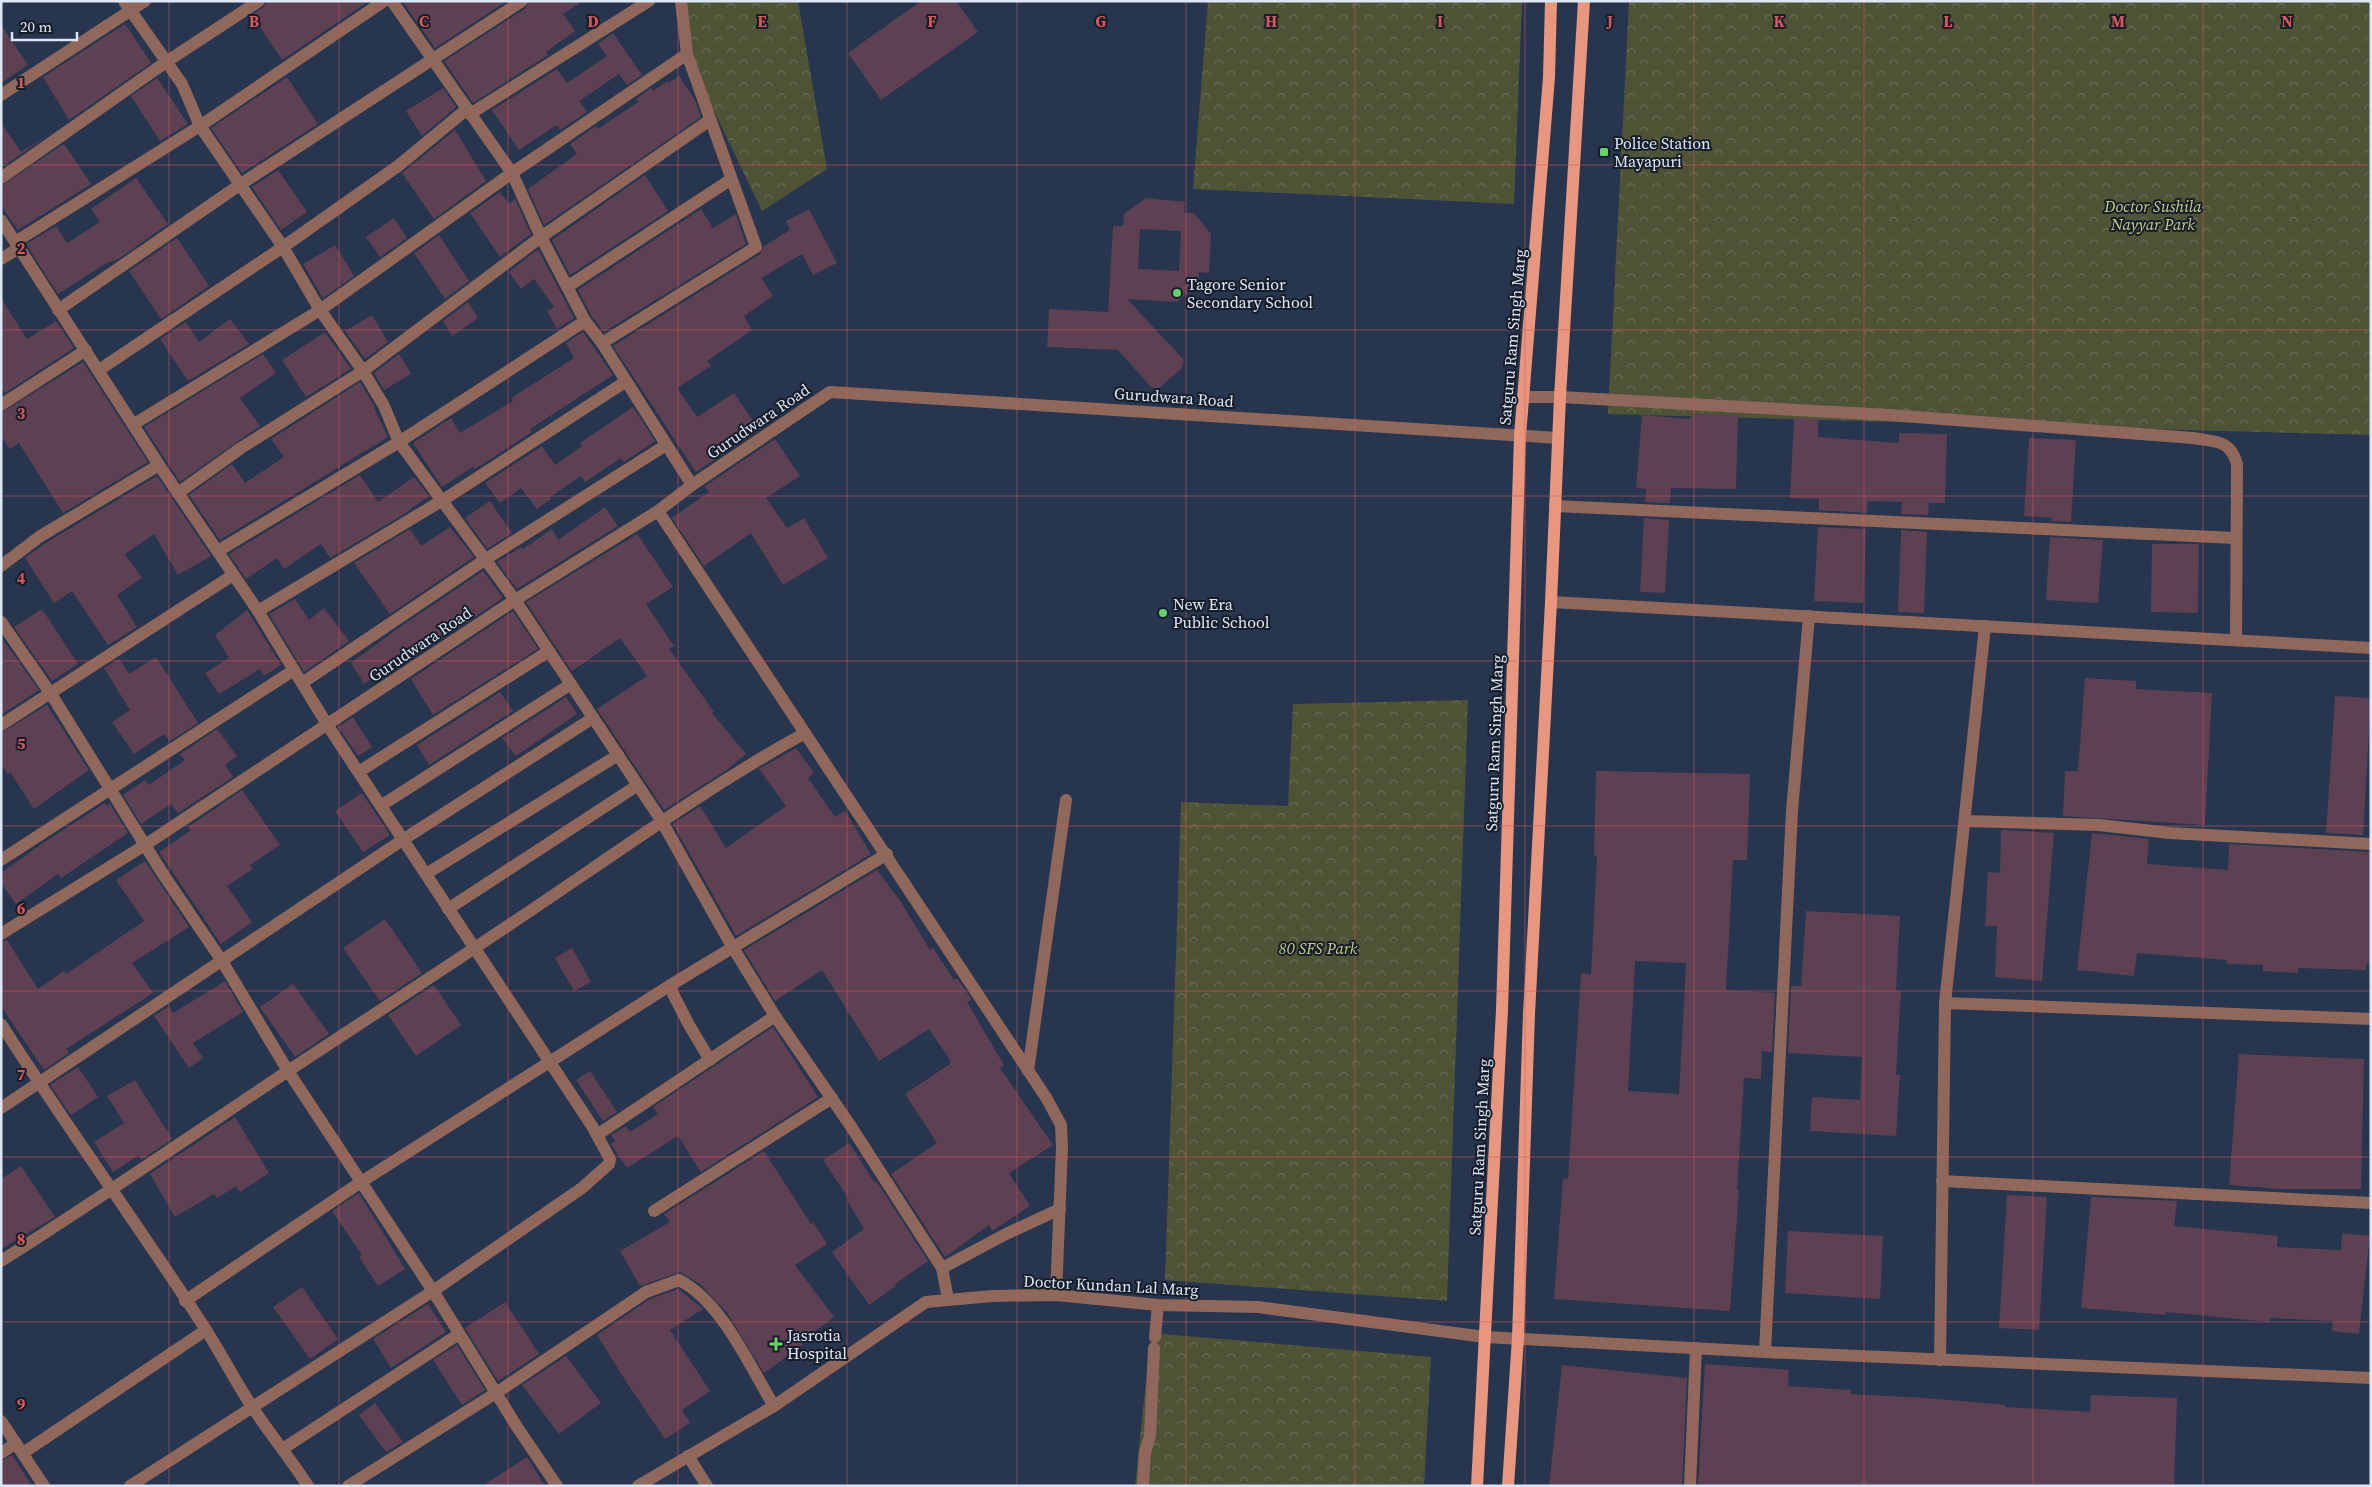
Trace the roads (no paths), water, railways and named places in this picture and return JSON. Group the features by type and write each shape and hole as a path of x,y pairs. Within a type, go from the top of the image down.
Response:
{"main road":[{"name":"Satguru Ram Singh Marg","path":"1478,1486 1502,1010 1520,436 1549,77 1551,1"},
{"path":"1508,1486 1518,1338 1529,1014 1552,602 1560,397 1584,1"}],"street":[{"path":"1,94 127,6 145,1"},
{"path":"1,178 166,62 259,1"},
{"path":"1,259 17,245 200,126 384,1"},
{"path":"392,1 512,173 541,237 585,321 602,343 625,382 692,484"},
{"path":"58,310 240,184 433,61 522,1"},
{"path":"99,370 283,247 398,166 469,112 650,1"},
{"path":"602,343 756,247 730,180 687,54 681,1"},
{"path":"127,6 182,84 200,126 283,247 320,310 363,371 384,406 399,442 515,600 661,820 733,948 775,1016 832,1098 942,1268 948,1299"},
{"path":"134,424 320,310 512,173 687,54"},
{"path":"178,493 240,448 363,371 541,237 710,120"},
{"path":"567,287 730,180"},
{"path":"1,220 159,465 258,611 328,726 360,771 474,949 597,1135 610,1159 609,1164 582,1188 433,1291 333,1358 252,1406 130,1486"},
{"path":"218,551 399,442 585,321"},
{"path":"1,405 86,350"},
{"path":"258,611 443,500 625,382"},
{"name":"Gurudwara Road","path":"1,934 145,845 328,726 515,600 658,511 692,484 830,392 1558,438"},
{"path":"1523,397 1560,397 1898,416 2193,438 2225,444 2234,452 2237,464 2235,538 2236,640"},
{"path":"302,683 486,559 666,445"},
{"path":"1,566 39,537 159,465"},
{"path":"1555,506 2235,538"},
{"path":"658,511 887,854 1047,1099 1060,1125 1062,1147 1056,1295"},
{"path":"1,725 234,575"},
{"path":"1552,602 2371,648"},
{"path":"1765,1352 1792,811 1809,616"},
{"path":"1,622 51,694 145,845 222,961 288,1071 433,1291 496,1393 557,1486"},
{"path":"1940,1360 1945,1003 1985,626"},
{"path":"360,771 549,651"},
{"path":"1,860 294,670"},
{"path":"382,805 571,684"},
{"path":"1,1108 404,839 593,718"},
{"path":"1,1261 113,1190 288,1071 474,949 661,820 761,757 805,733"},
{"path":"426,874 618,755"},
{"path":"448,909 638,785"},
{"path":"1028,1071 1066,800"},
{"path":"1965,821 2099,825 2170,833 2371,844"},
{"path":"185,1301 361,1182 669,986 887,854"},
{"path":"669,986 689,1026 710,1060"},
{"path":"1945,1003 2371,1019"},
{"path":"597,1135 775,1016"},
{"path":"1,1024 206,1330 252,1406 284,1448 308,1486"},
{"path":"654,1211 832,1098"},
{"path":"1942,1182 2371,1202"},
{"path":"942,1268 1006,1234 1060,1209"},
{"path":"348,1486 496,1393 646,1292 679,1280 694,1288 714,1308 774,1406"},
{"name":"Doctor Kundan Lal Marg","path":"638,1486 774,1406 926,1302 948,1299 1056,1295 1158,1304 1258,1307 1485,1336 1765,1352 2371,1378"},
{"path":"1143,1486 1145,1452 1150,1436 1158,1304"},
{"path":"1,1453 19,1448 206,1330"},
{"path":"284,1448 459,1334"},
{"path":"1690,1486 1696,1348"},
{"path":"1,1421 41,1484"},
{"path":"688,1456 707,1486"}],"place":[{"name":"Police Station Mayapuri","path":"1604,152"},
{"name":"Tagore Senior Secondary School","path":"1177,293"},
{"name":"New Era Public School","path":"1163,613"},
{"name":"Jasrotia Hospital","path":"776,1344"}],"park label":[{"name":"Doctor Sushila Nayyar Park","path":"2153,215"},
{"name":"80 SFS Park","path":"1318,948"}]}
